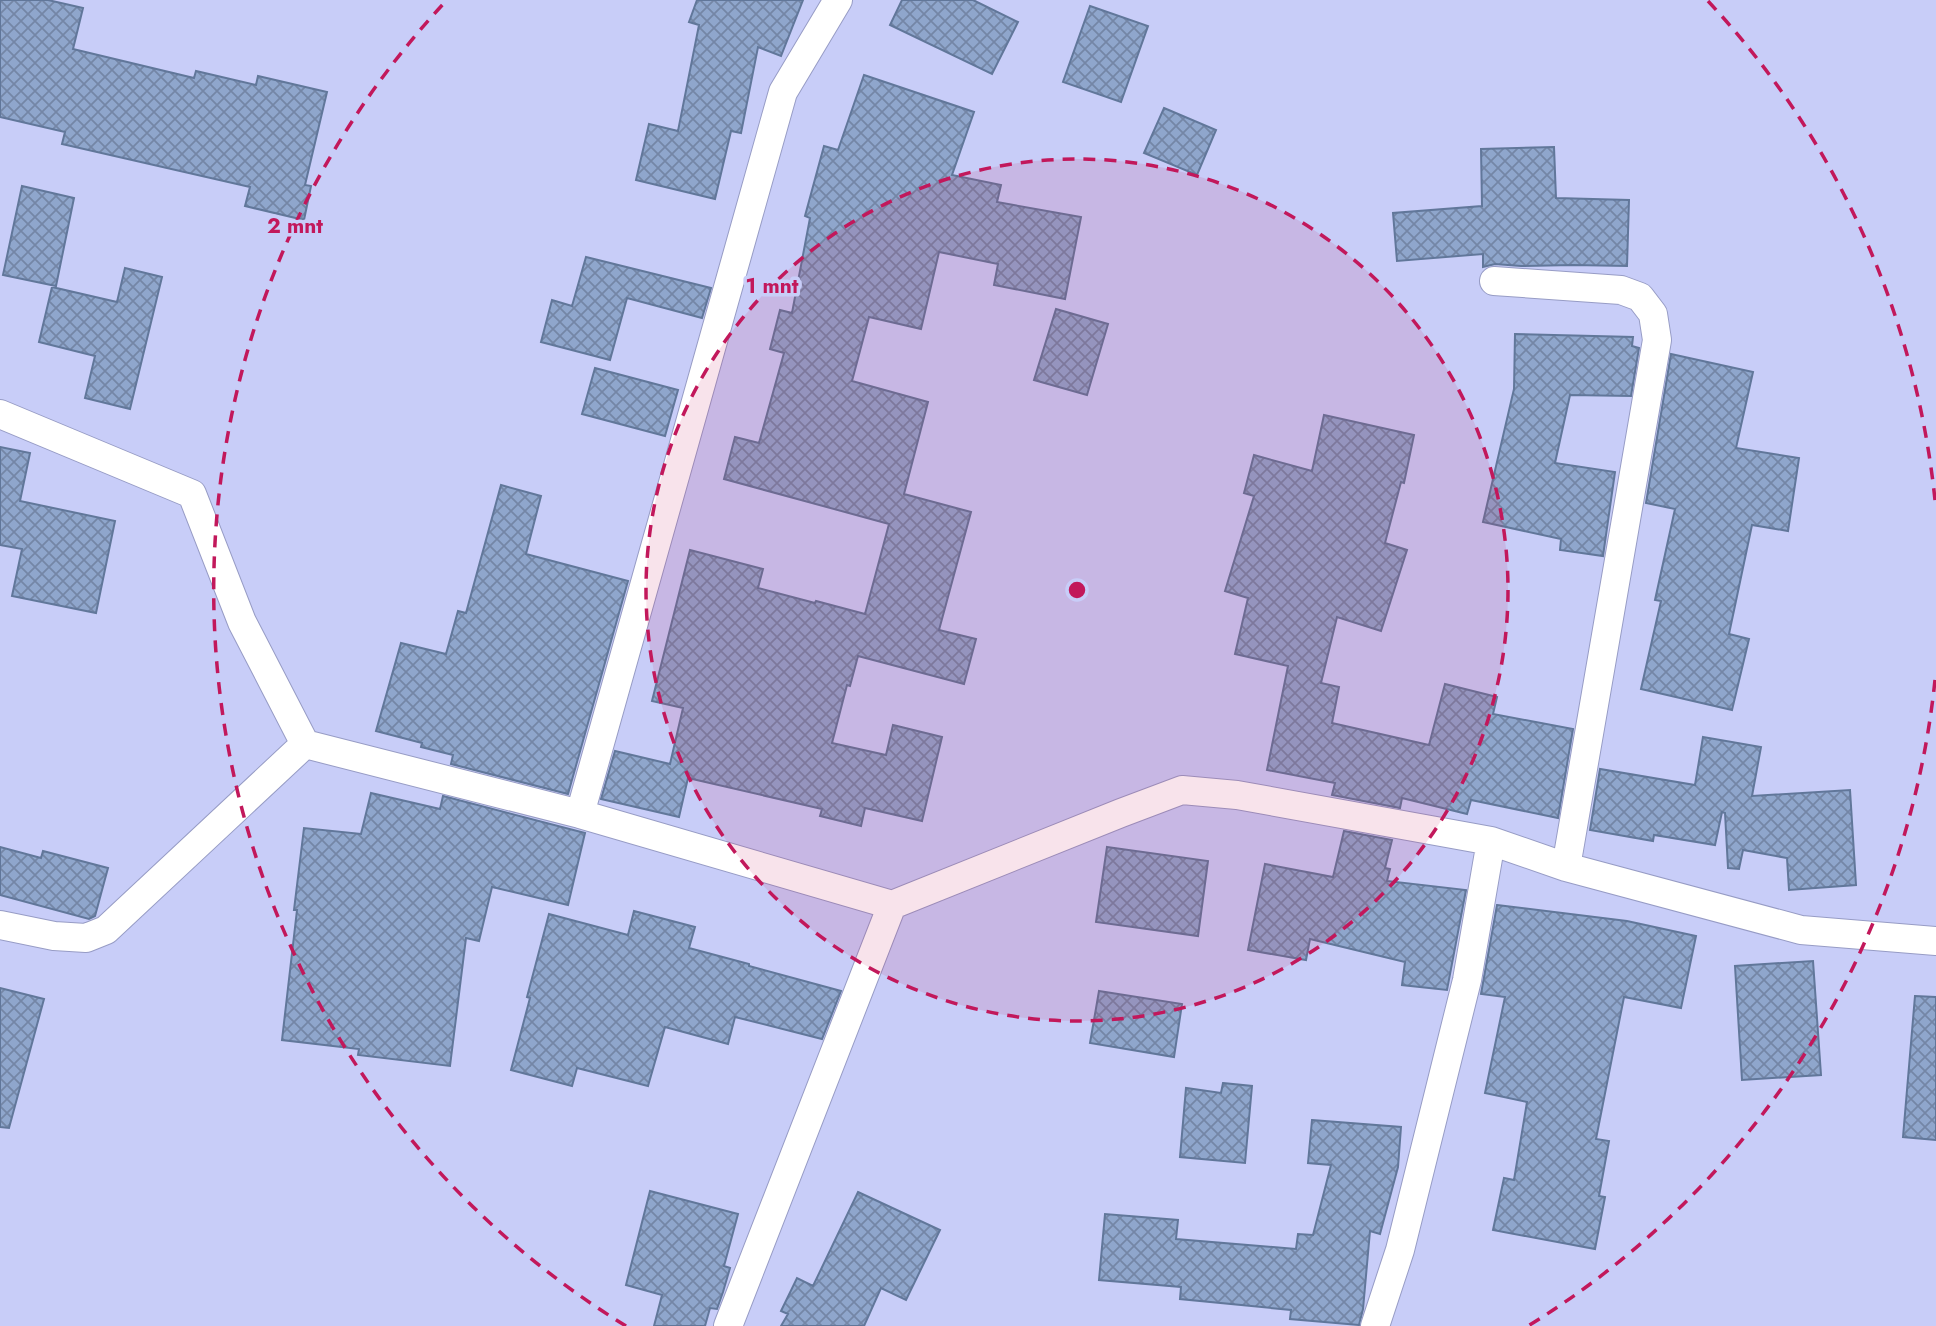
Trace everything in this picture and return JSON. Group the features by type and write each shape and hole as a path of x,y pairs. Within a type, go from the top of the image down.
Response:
{"street":[{"path":"580,814 783,92 838,0"},
{"path":"1494,281 1621,290 1640,297 1653,314 1657,340 1566,867"},
{"path":"0,414 192,494 242,622 305,744 580,814 892,905 1182,790 1237,795 1491,841 1566,867 1801,930 1936,941"},
{"path":"0,925 54,936 86,938 106,930 305,744"},
{"path":"1375,1326 1400,1250 1467,980 1491,841"},
{"path":"728,1326 892,905"}],"building":[{"path":"0,0 48,0 83,8 73,49 194,78 196,71 256,85 258,76 327,92 305,185 311,186 304,220 245,206 250,187 62,144 65,132 0,117"},
{"path":"697,0 803,0 781,56 758,47 741,133 731,131 715,199 636,180 649,124 678,131 699,25 689,22"},
{"path":"902,0 973,0 1018,22 992,74 890,25"},
{"path":"1090,6 1148,26 1121,102 1063,82"},
{"path":"864,75 974,112 952,175 1001,185 997,202 1081,217 1065,299 994,285 998,264 939,252 921,329 869,317 852,381 928,402 904,494 971,512 939,630 976,639 964,684 858,656 850,686 847,685 832,743 886,755 893,725 942,737 922,821 865,808 861,826 820,816 822,809 688,778 679,817 601,799 615,751 670,764 683,708 652,701 690,550 763,569 758,588 865,614 889,524 724,479 735,437 759,443 784,353 770,349 780,310 792,313 810,218 805,216 824,146 838,150"},
{"path":"1164,108 1216,130 1197,175 1144,153"},
{"path":"1554,147 1556,198 1629,200 1627,266 1495,264 1483,267 1483,254 1397,261 1393,213 1482,206 1481,149"},
{"path":"22,186 74,198 56,286 3,275"},
{"path":"586,257 711,288 702,318 627,298 610,360 541,342 552,300 572,306"},
{"path":"125,268 162,277 130,409 85,398 95,356 39,342 52,287 117,302"},
{"path":"1056,309 1108,324 1087,395 1034,380"},
{"path":"1515,334 1633,337 1632,346 1639,348 1631,396 1570,395 1555,463 1615,472 1603,556 1560,550 1561,539 1483,522 1514,389"},
{"path":"1671,354 1753,372 1736,448 1799,458 1788,531 1752,525 1729,634 1749,639 1732,710 1641,689 1661,601 1655,600 1675,509 1646,503"},
{"path":"595,368 678,390 665,436 582,414"},
{"path":"1324,415 1414,435 1404,483 1401,482 1385,543 1407,550 1381,631 1337,617 1321,683 1339,687 1332,723 1429,745 1445,684 1497,697 1493,714 1573,729 1558,818 1471,800 1467,814 1402,798 1400,808 1332,795 1335,783 1267,770 1288,666 1235,654 1248,598 1225,591 1254,496 1244,493 1254,455 1312,471"},
{"path":"0,447 30,453 20,501 115,521 96,613 12,596 22,549 0,545"},
{"path":"501,485 541,496 526,554 628,581 568,794 451,764 453,755 421,747 422,743 376,731 401,643 446,654 458,611 466,613"},
{"path":"1703,737 1761,747 1752,796 1850,790 1856,885 1789,890 1787,858 1743,850 1739,869 1728,868 1725,813 1722,812 1715,845 1654,835 1653,841 1590,830 1600,769 1695,785"},
{"path":"371,793 440,809 443,796 585,833 568,905 492,887 479,941 466,938 450,1066 358,1055 359,1049 282,1040 304,828 361,834"},
{"path":"1344,831 1392,840 1385,868 1390,869 1387,881 1466,890 1447,990 1402,985 1405,962 1310,939 1306,960 1248,950 1265,864 1333,877"},
{"path":"0,847 41,858 43,851 108,868 95,916 89,919 0,895"},
{"path":"1107,847 1208,861 1198,936 1096,922"},
{"path":"1497,905 1627,921 1696,936 1681,1008 1624,997 1596,1139 1609,1141 1599,1196 1605,1197 1595,1249 1493,1230 1504,1178 1514,1180 1527,1102 1485,1093 1505,997 1481,994"},
{"path":"634,911 695,927 689,948 841,991 822,1039 735,1017 728,1044 665,1027 648,1086 577,1068 572,1086 511,1070 549,914 628,935"},
{"path":"1813,961 1821,1075 1742,1080 1735,966"},
{"path":"0,988 44,999 9,1128 0,1127"},
{"path":"1099,991 1182,1004 1174,1057 1090,1043"},
{"path":"1915,996 1936,997 1936,1140 1903,1137"},
{"path":"1223,1083 1252,1086 1245,1163 1180,1157 1186,1088 1221,1093"},
{"path":"1312,1120 1401,1127 1398,1167 1380,1234 1370,1231 1363,1309 1359,1325 1290,1319 1291,1310 1180,1299 1181,1287 1099,1280 1105,1214 1178,1220 1176,1239 1296,1249 1298,1234 1313,1235 1331,1165 1308,1163"},
{"path":"650,1191 738,1214 724,1266 730,1268 723,1292 717,1309 710,1308 705,1326 654,1326 662,1295 626,1285"},
{"path":"858,1192 940,1230 906,1300 881,1288 864,1326 781,1326 788,1314 781,1311 797,1278 813,1286"}]}
